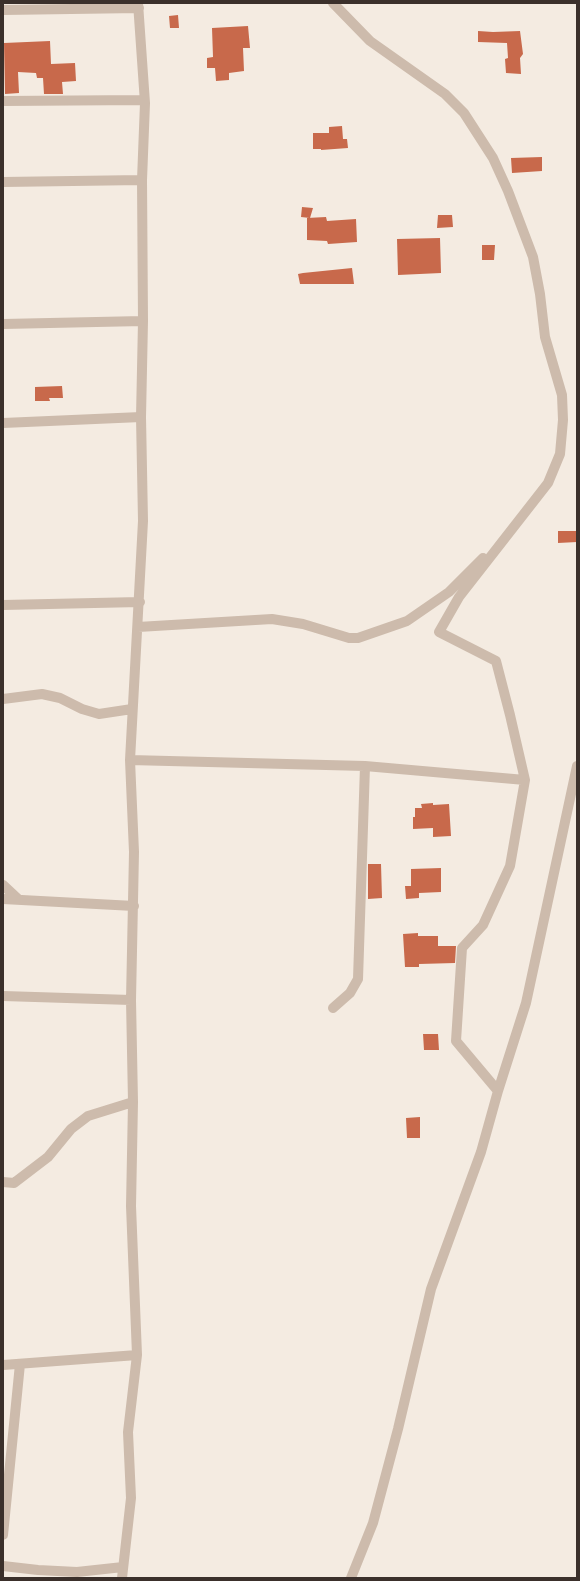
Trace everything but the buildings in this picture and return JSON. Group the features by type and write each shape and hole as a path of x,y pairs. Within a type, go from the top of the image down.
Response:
{"street":[{"path":"333,3 370,41 446,94 464,113 493,158 508,191 533,257 540,294 545,337 562,395 563,420 560,454 548,483 459,597 439,632 496,661 525,780 510,866 483,925 462,948 456,1041 498,1091"},
{"path":"3,10 138,5 144,100 142,180 143,521 140,602 132,708 130,760 134,852 131,1000 133,1102 131,1206 137,1355 128,1432 131,1498 122,1578"},
{"path":"3,101 144,100"},
{"path":"3,182 142,180"},
{"path":"3,324 143,321"},
{"path":"3,423 142,417"},
{"path":"138,627 272,619 302,624 349,638 358,638 407,621 449,592 509,533"},
{"path":"3,605 140,602"},
{"path":"3,699 42,694 60,698 82,709 99,714 132,708"},
{"path":"130,760 365,766 525,780"},
{"path":"333,1008 350,993 358,979 365,766"},
{"path":"350,1578 373,1523 398,1429 430,1289 481,1152 498,1091 526,1003 577,766"},
{"path":"3,885 18,899"},
{"path":"3,899 134,906"},
{"path":"3,996 131,1000"},
{"path":"3,1182 14,1183 48,1157 71,1129 88,1116 133,1102"},
{"path":"3,1366 137,1355"},
{"path":"3,1536 20,1364"},
{"path":"3,1566 77,1572 123,1567"}]}
